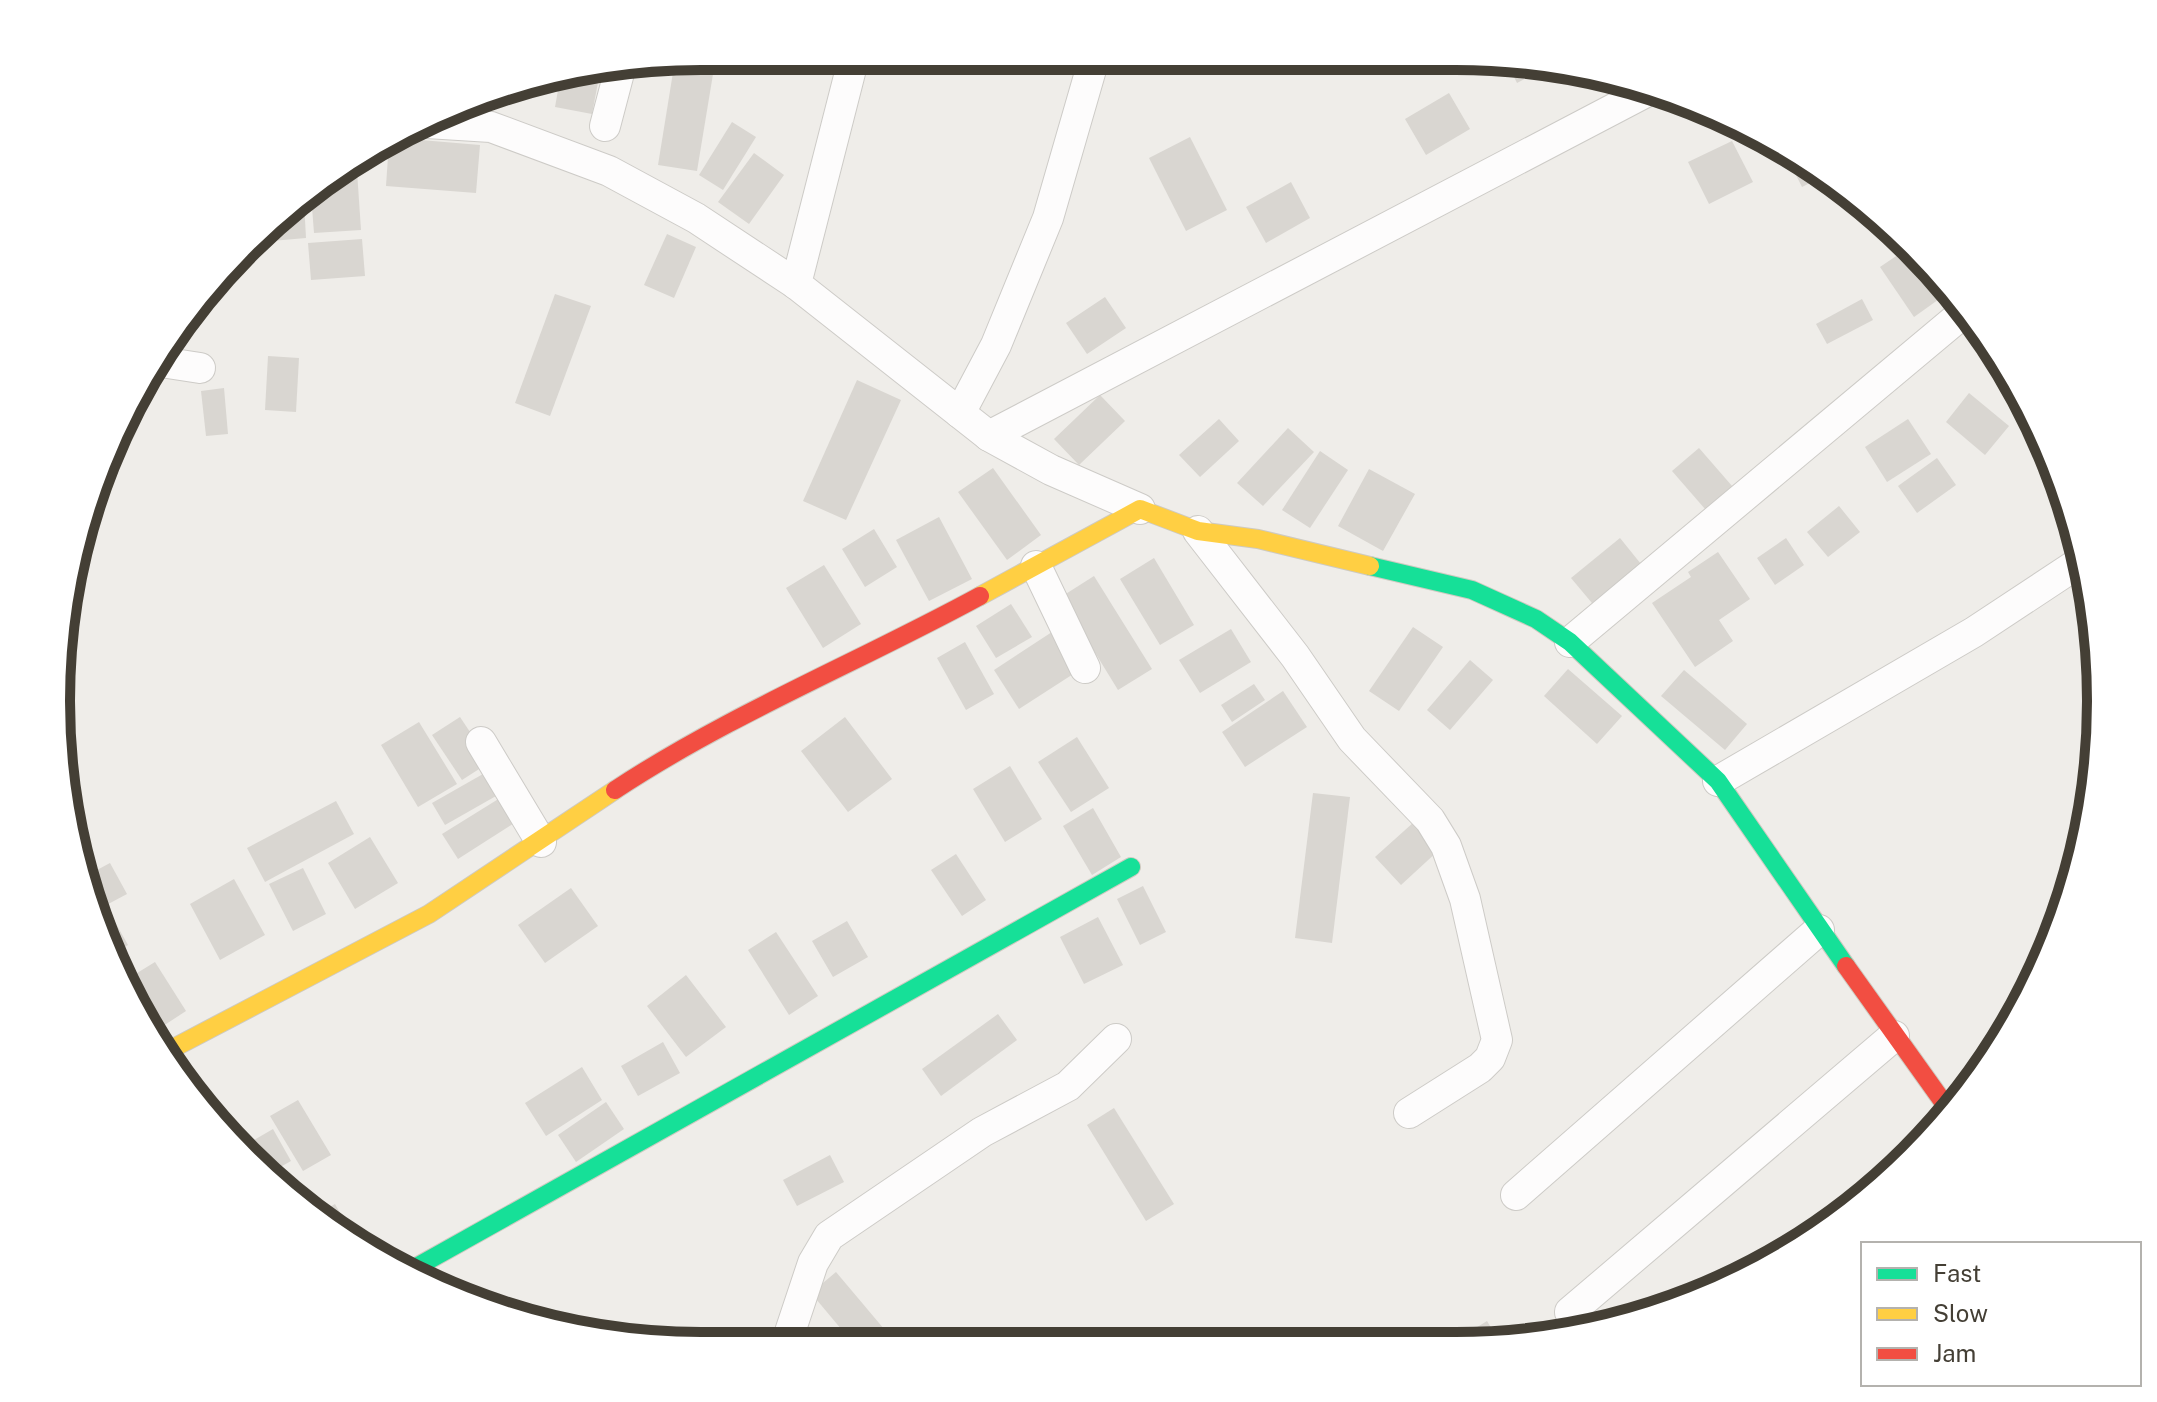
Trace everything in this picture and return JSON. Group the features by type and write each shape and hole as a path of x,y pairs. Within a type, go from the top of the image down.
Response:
{"street":[{"path":"796,284 851,70"},
{"path":"960,413 996,345 1048,218 1091,70"},
{"path":"605,126 618,75"},
{"path":"989,436 1637,97"},
{"path":"446,124 491,127 609,171 696,218 796,284 989,436 1051,470 1198,531 1258,539 1472,590 1536,619 1570,642 1718,781 1819,930 1943,1102"},
{"path":"1570,642 1958,318"},
{"path":"168,363 200,368"},
{"path":"174,1048 429,914 673,752 884,648 1140,509"},
{"path":"1198,531 1295,656 1352,739 1430,820 1450,859 1465,899 1497,1040 1490,1058 1480,1068 1409,1113"},
{"path":"1036,566 1085,668"},
{"path":"1718,781 1974,632 2072,567"},
{"path":"481,742 541,842"},
{"path":"419,1265 1131,867"},
{"path":"1516,1195 1819,930"},
{"path":"1570,1312 1894,1036"},
{"path":"790,1332 813,1263 829,1236 982,1132 1068,1086 1116,1039"}],"building":[{"path":"714,70 697,171 658,165 673,71"},
{"path":"1512,72 1533,75 1517,83"},
{"path":"599,78 592,114 555,107 559,87"},
{"path":"1449,93 1470,129 1426,155 1405,119"},
{"path":"732,122 756,137 723,190 699,175"},
{"path":"1190,137 1227,210 1186,231 1149,158"},
{"path":"414,139 480,145 476,193 386,186 388,153"},
{"path":"1732,141 1753,182 1709,204 1688,162"},
{"path":"754,153 784,175 749,224 718,202"},
{"path":"1792,167 1814,181 1802,187"},
{"path":"357,172 361,230 314,233 312,204"},
{"path":"1291,182 1310,218 1266,243 1246,207"},
{"path":"305,211 306,238 270,241"},
{"path":"667,234 696,247 674,298 644,285"},
{"path":"362,239 365,276 311,280 308,243"},
{"path":"1900,253 1941,298 1914,317 1880,267"},
{"path":"555,294 591,306 550,416 515,403"},
{"path":"1105,297 1126,328 1087,354 1066,323"},
{"path":"1862,299 1873,320 1827,344 1816,324"},
{"path":"268,356 299,358 296,412 265,410"},
{"path":"857,380 901,400 846,520 803,501"},
{"path":"224,388 228,434 206,436 201,391"},
{"path":"1969,393 2009,426 1985,455 1946,422"},
{"path":"1100,395 1125,421 1079,465 1054,439"},
{"path":"1219,419 1239,441 1200,477 1179,455"},
{"path":"1908,419 1931,454 1887,482 1865,447"},
{"path":"1288,428 1314,452 1263,506 1237,483"},
{"path":"1699,448 1739,494 1712,517 1672,471"},
{"path":"1320,451 1348,470 1310,528 1282,510"},
{"path":"1937,458 1956,485 1917,513 1898,486"},
{"path":"993,468 1041,535 1007,560 958,492"},
{"path":"1369,469 1415,494 1383,551 1338,526"},
{"path":"1839,506 1860,532 1828,557 1807,532"},
{"path":"939,517 972,579 929,601 896,540"},
{"path":"874,529 897,567 865,587 842,549"},
{"path":"1620,538 1645,569 1597,609 1571,578"},
{"path":"1786,538 1804,565 1775,585 1757,558"},
{"path":"1718,552 1750,599 1719,620 1733,641 1695,667 1652,603 1691,577 1688,572"},
{"path":"1154,558 1194,625 1160,645 1120,579"},
{"path":"824,565 861,624 823,648 786,588"},
{"path":"1094,576 1152,669 1118,690 1061,597"},
{"path":"1011,604 1032,637 996,658 976,626"},
{"path":"1413,627 1443,647 1399,711 1369,691"},
{"path":"1231,629 1251,662 1200,693 1179,660"},
{"path":"1055,630 1081,669 1019,709 994,670"},
{"path":"965,642 994,694 966,710 937,658"},
{"path":"1470,660 1493,680 1450,730 1427,710"},
{"path":"1568,669 1622,716 1597,744 1544,696"},
{"path":"1684,670 1747,724 1725,750 1661,696"},
{"path":"1254,684 1265,700 1232,722 1221,705"},
{"path":"1283,691 1307,727 1245,767 1222,732"},
{"path":"460,717 490,762 462,780 432,735"},
{"path":"845,717 892,779 848,812 801,751"},
{"path":"419,722 457,784 418,807 381,745"},
{"path":"1077,737 1109,788 1071,812 1038,762"},
{"path":"1010,766 1042,819 1005,842 973,789"},
{"path":"483,774 496,796 445,825 432,803"},
{"path":"1313,793 1350,797 1332,943 1295,938"},
{"path":"500,798 516,822 458,859 442,834"},
{"path":"336,801 354,834 265,882 247,848"},
{"path":"1093,808 1121,857 1092,875 1063,826"},
{"path":"1414,822 1439,850 1401,885 1375,857"},
{"path":"370,837 398,883 355,909 328,863"},
{"path":"956,854 986,900 962,916 931,870"},
{"path":"110,863 127,894 104,906 94,872"},
{"path":"303,868 326,914 293,931 269,884"},
{"path":"234,879 265,935 220,960 190,904"},
{"path":"1143,886 1166,932 1140,945 1117,899"},
{"path":"571,888 598,926 545,963 518,925"},
{"path":"105,909 128,945 121,949 118,942"},
{"path":"1098,917 1123,965 1084,984 1060,937"},
{"path":"847,921 868,957 833,977 812,941"},
{"path":"776,932 818,996 789,1015 748,950"},
{"path":"155,962 186,1011 161,1027 133,976"},
{"path":"686,975 726,1027 686,1057 647,1006"},
{"path":"998,1014 1017,1040 941,1096 922,1069"},
{"path":"663,1042 680,1073 638,1096 621,1066"},
{"path":"582,1067 602,1100 546,1136 525,1103"},
{"path":"298,1100 331,1155 303,1171 270,1116"},
{"path":"606,1102 624,1129 576,1162 558,1135"},
{"path":"1114,1108 1174,1204 1146,1221 1087,1125"},
{"path":"273,1129 291,1161 278,1168 250,1142"},
{"path":"830,1155 844,1182 797,1206 783,1180"},
{"path":"335,1204 345,1223 326,1209"},
{"path":"836,1272 887,1332 844,1332 811,1293"},
{"path":"1487,1321 1493,1331 1470,1332"}],"traffic: fast":[{"path":"1370,566 1472,590 1536,619 1570,642 1718,781 1846,966"},
{"path":"419,1265 1131,867"}],"traffic: slow":[{"path":"980,596 1140,509 1198,531 1258,539 1370,566"},
{"path":"174,1048 429,914 615,790"}],"traffic: jam":[{"path":"615,790 749,713 980,596"},
{"path":"1846,966 1943,1102"}]}
